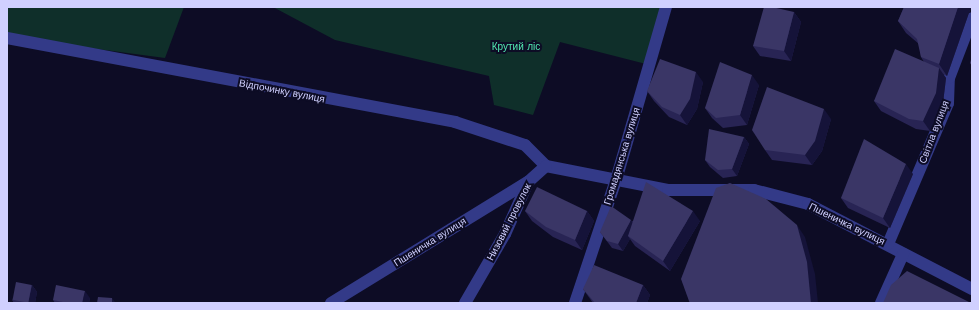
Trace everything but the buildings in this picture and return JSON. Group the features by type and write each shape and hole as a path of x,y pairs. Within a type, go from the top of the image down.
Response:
{"street":[{"name":"Громадянська вулиця","path":"575,303 616,180 666,7"},
{"name":"Світла вулиця","path":"888,244 948,103 949,78 972,18"},
{"name":"Відпочинку вулиця","path":"7,38 455,122 525,145 546,166"},
{"name":"Пшеничка вулиця","path":"546,166 668,190 754,190 808,204 888,244 903,254 972,289"},
{"name":"Низовий провулок","path":"465,303 505,234 528,182 546,166"},
{"name":"Пшеничка вулиця","path":"332,303 528,182"},
{"path":"881,303 903,254"}],"green space":[{"path":"7,7 184,7 165,58 37,41 7,33"},
{"name":"Крутий ліс","path":"273,7 667,7 646,64 560,42 533,115 494,105 489,76 335,40"}]}
